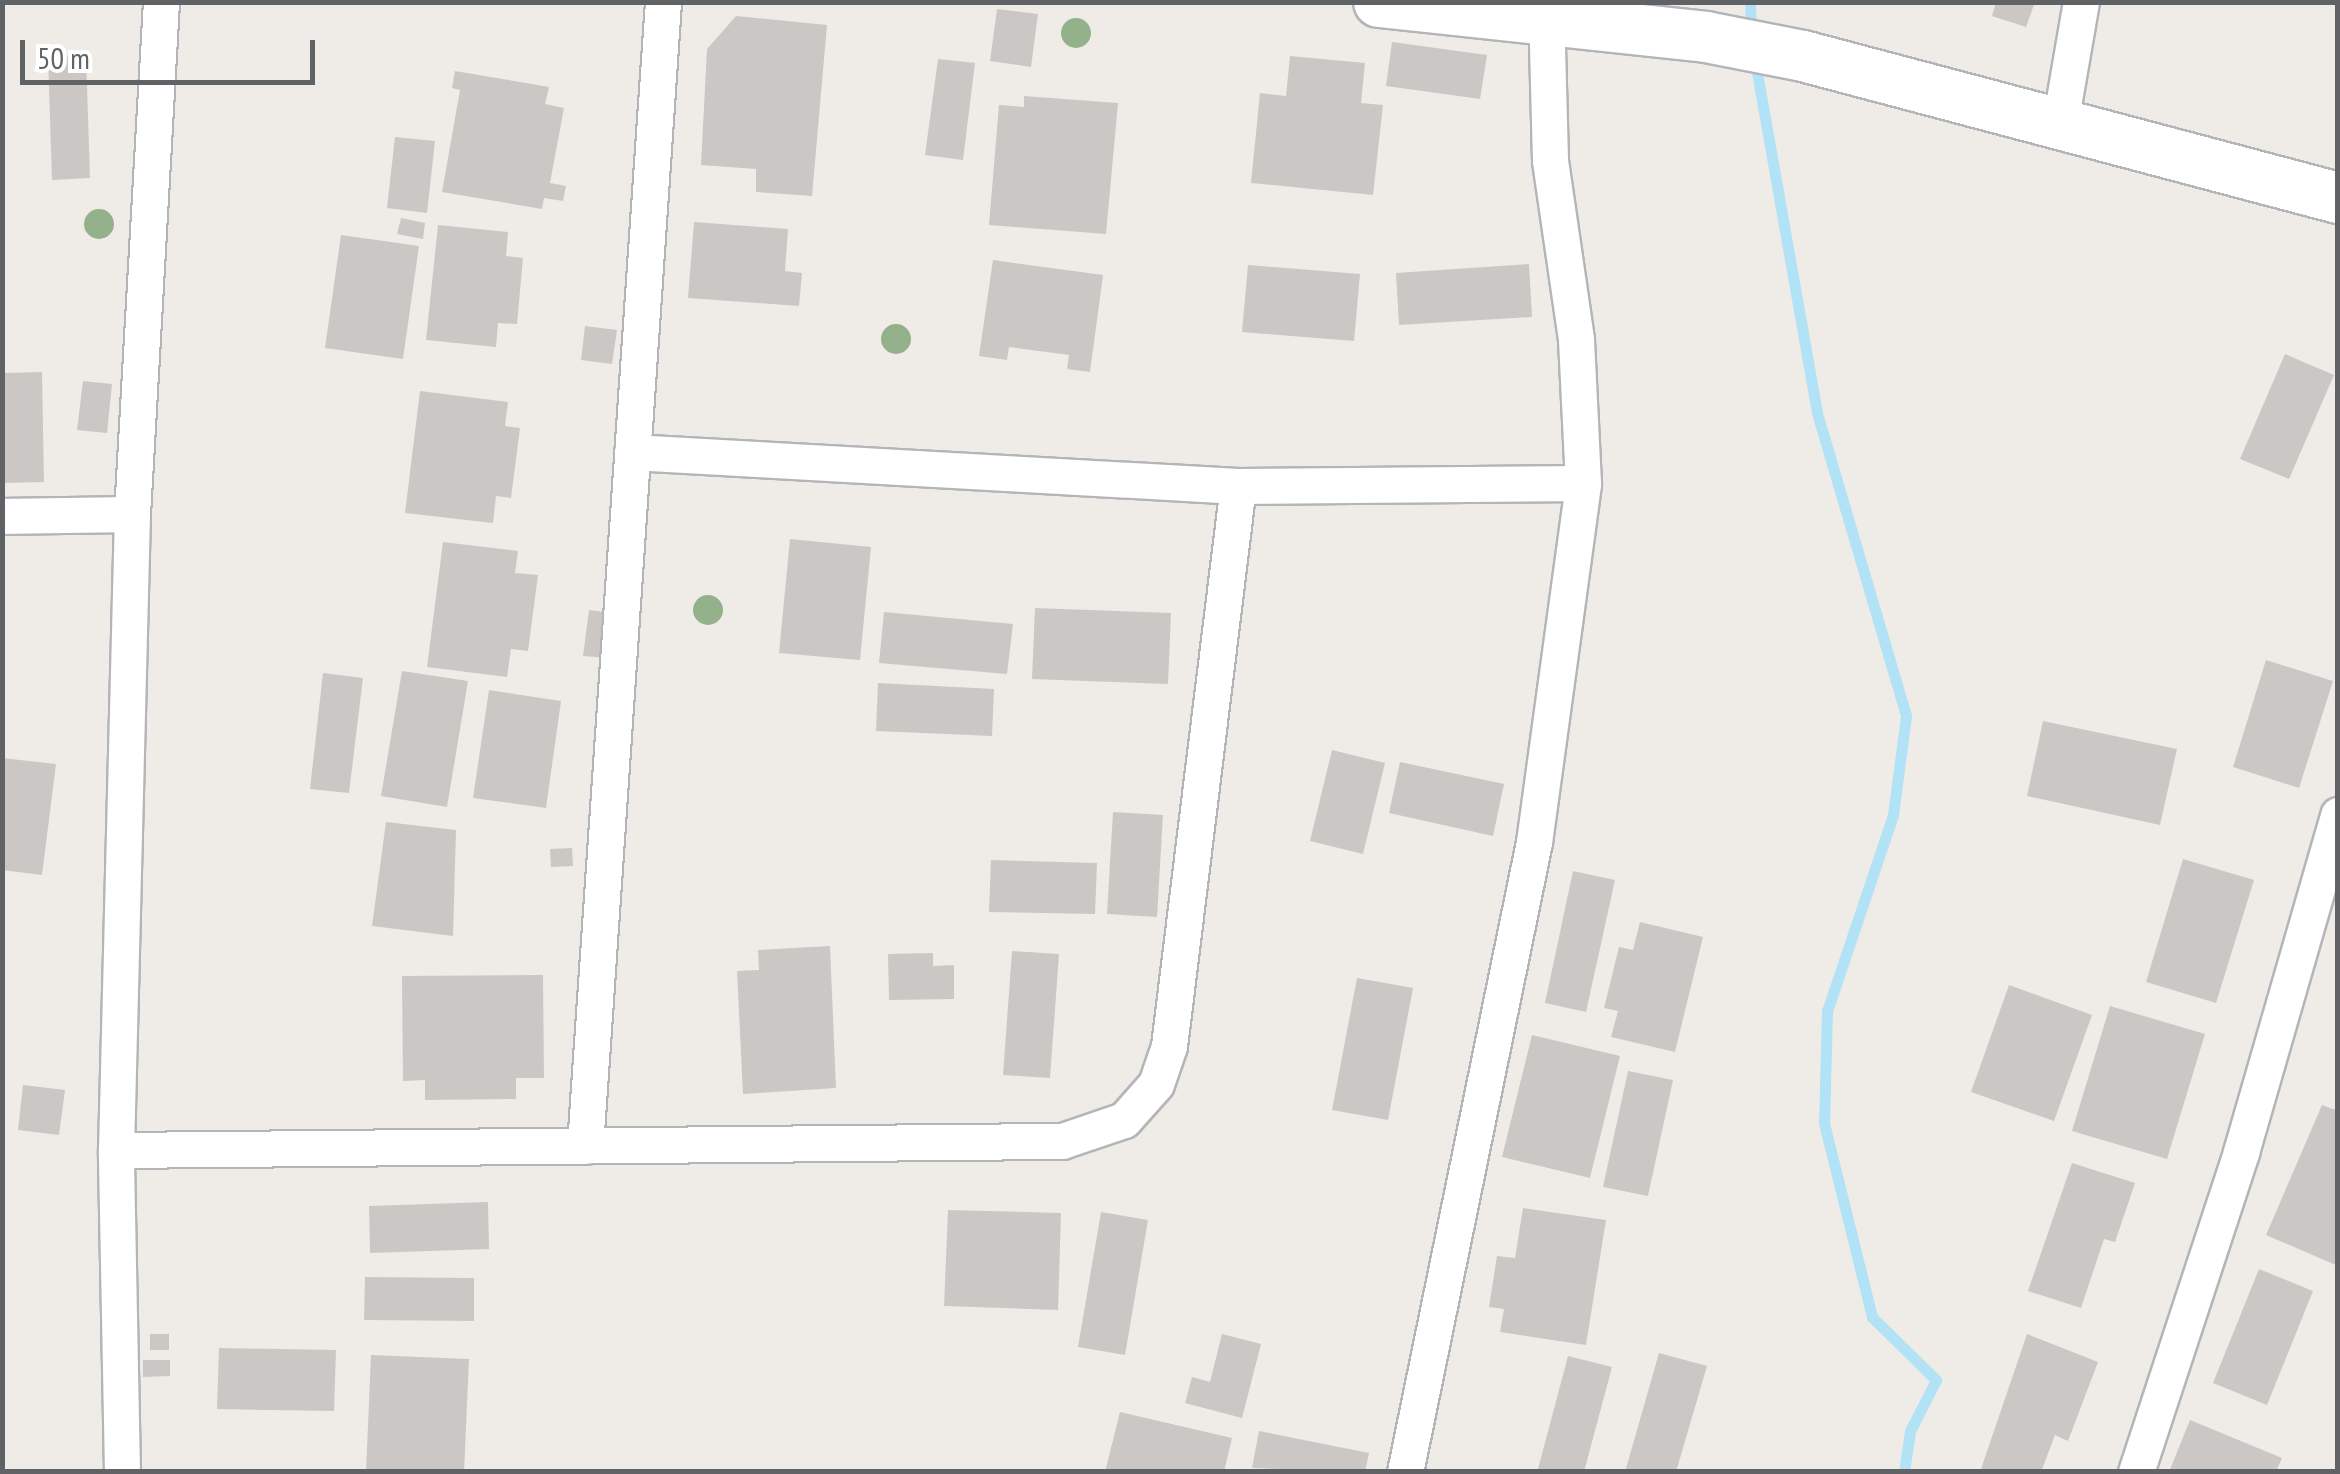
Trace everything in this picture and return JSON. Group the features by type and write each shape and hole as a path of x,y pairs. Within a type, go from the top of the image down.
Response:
{"street":[{"path":"122,1472 116,1150 132,514 161,2"},
{"path":"585,1146 664,2"},
{"path":"1379,2 1546,11 1803,56 2338,198"},
{"path":"2060,122 2081,2"},
{"path":"1405,1472 1534,842 1583,483 1576,339 1550,160 1546,11"},
{"path":"632,452 1238,486 1583,483"},
{"path":"116,1150 1062,1141 1124,1120 1156,1084 1169,1046 1238,486"},
{"path":"2,516 132,514"},
{"path":"2136,1472 2241,1152 2338,816"}],"building":[{"path":"1996,2 2035,2 2026,27 1992,16"},
{"path":"997,9 1038,14 1031,67 990,61"},
{"path":"736,16 827,25 812,196 756,192 756,169 701,165 707,49"},
{"path":"1392,42 1487,55 1480,99 1386,86"},
{"path":"86,55 90,178 52,180 48,56"},
{"path":"1290,56 1365,63 1361,103 1383,105 1373,195 1251,183 1260,93 1286,96"},
{"path":"938,59 975,63 963,160 925,155"},
{"path":"455,71 549,87 545,104 564,108 550,183 566,186 563,201 544,198 542,209 442,192 460,90 452,88"},
{"path":"1024,96 1118,103 1106,234 989,225 999,105 1024,107"},
{"path":"395,137 435,141 427,213 387,208"},
{"path":"401,218 425,223 423,239 397,234"},
{"path":"694,222 788,229 785,271 802,273 799,306 688,298"},
{"path":"438,225 508,232 506,256 523,258 517,324 498,323 496,347 426,340"},
{"path":"341,235 419,246 403,359 325,348"},
{"path":"993,260 1103,275 1090,372 1067,369 1069,355 1009,347 1007,360 979,356"},
{"path":"1529,264 1532,317 1399,325 1396,273"},
{"path":"1248,265 1360,274 1354,341 1242,332"},
{"path":"585,326 617,330 612,364 581,360"},
{"path":"2285,354 2334,375 2289,479 2240,459"},
{"path":"42,372 44,482 2,483 2,373"},
{"path":"83,381 112,384 107,433 77,430"},
{"path":"420,391 508,402 505,426 520,428 511,498 496,496 493,523 405,513"},
{"path":"790,539 871,547 860,660 779,653"},
{"path":"443,542 518,551 515,573 538,575 528,651 511,649 507,677 427,667"},
{"path":"1035,608 1171,613 1168,684 1032,679"},
{"path":"589,610 613,613 607,658 583,656"},
{"path":"884,612 1013,624 1007,674 879,663"},
{"path":"2266,660 2333,681 2299,788 2233,767"},
{"path":"402,671 468,681 447,807 381,796"},
{"path":"323,673 363,678 349,793 310,789"},
{"path":"878,683 994,689 992,736 876,731"},
{"path":"489,690 561,701 546,808 473,798"},
{"path":"2043,721 2177,749 2160,825 2027,796"},
{"path":"1332,750 1385,763 1363,854 1310,841"},
{"path":"2,758 56,764 42,875 2,870"},
{"path":"1400,762 1504,784 1493,836 1389,813"},
{"path":"1113,812 1163,815 1157,917 1107,914"},
{"path":"386,822 456,830 453,936 372,926"},
{"path":"572,848 573,866 551,867 550,849"},
{"path":"2183,859 2254,880 2216,1003 2146,982"},
{"path":"991,860 1097,863 1095,914 989,912"},
{"path":"1573,871 1615,880 1586,1012 1545,1003"},
{"path":"1640,922 1703,937 1675,1052 1611,1037 1618,1011 1604,1008 1619,947 1633,950"},
{"path":"830,946 836,1088 743,1094 737,971 759,970 758,950"},
{"path":"1012,951 1059,954 1050,1078 1003,1075"},
{"path":"933,953 933,966 954,965 954,999 889,1000 888,954"},
{"path":"543,975 544,1078 516,1078 516,1099 425,1100 425,1080 403,1081 402,976"},
{"path":"1357,978 1413,988 1388,1120 1332,1110"},
{"path":"2009,985 2092,1015 2054,1121 1971,1092"},
{"path":"2110,1006 2205,1034 2167,1159 2072,1131"},
{"path":"1532,1035 1620,1056 1590,1178 1502,1157"},
{"path":"1628,1071 1673,1080 1648,1196 1603,1187"},
{"path":"23,1085 65,1090 59,1135 18,1130"},
{"path":"2322,1105 2338,1111 2338,1266 2266,1235"},
{"path":"2072,1163 2135,1183 2115,1242 2104,1239 2081,1308 2028,1291"},
{"path":"488,1202 489,1249 370,1253 369,1206"},
{"path":"1523,1208 1606,1220 1586,1345 1500,1332 1504,1309 1489,1307 1497,1256 1515,1258"},
{"path":"948,1210 1061,1213 1058,1310 944,1306"},
{"path":"1101,1212 1148,1220 1125,1355 1078,1347"},
{"path":"2259,1269 2313,1291 2267,1405 2213,1383"},
{"path":"365,1277 474,1278 474,1321 364,1320"},
{"path":"150,1334 169,1334 169,1350 150,1350"},
{"path":"1222,1334 1261,1344 1242,1418 1185,1403 1192,1377 1210,1382"},
{"path":"2027,1334 2098,1362 2068,1441 2055,1435 2041,1472 1980,1472"},
{"path":"219,1348 336,1350 334,1411 217,1409"},
{"path":"1659,1353 1707,1366 1676,1472 1625,1472"},
{"path":"371,1355 469,1359 464,1472 366,1472"},
{"path":"1568,1356 1612,1367 1584,1472 1550,1472 1538,1469"},
{"path":"143,1360 170,1360 170,1376 143,1377"},
{"path":"1120,1412 1232,1438 1224,1472 1105,1472"},
{"path":"2190,1420 2282,1458 2276,1472 2169,1472"},
{"path":"1259,1431 1369,1453 1365,1472 1252,1468"}],"waterway":[{"path":"1750,2 1751,33"},
{"path":"1755,61 1817,413 1906,716 1893,815 1827,1011 1824,1123 1872,1317 1936,1380 1910,1431 1904,1472"}]}
